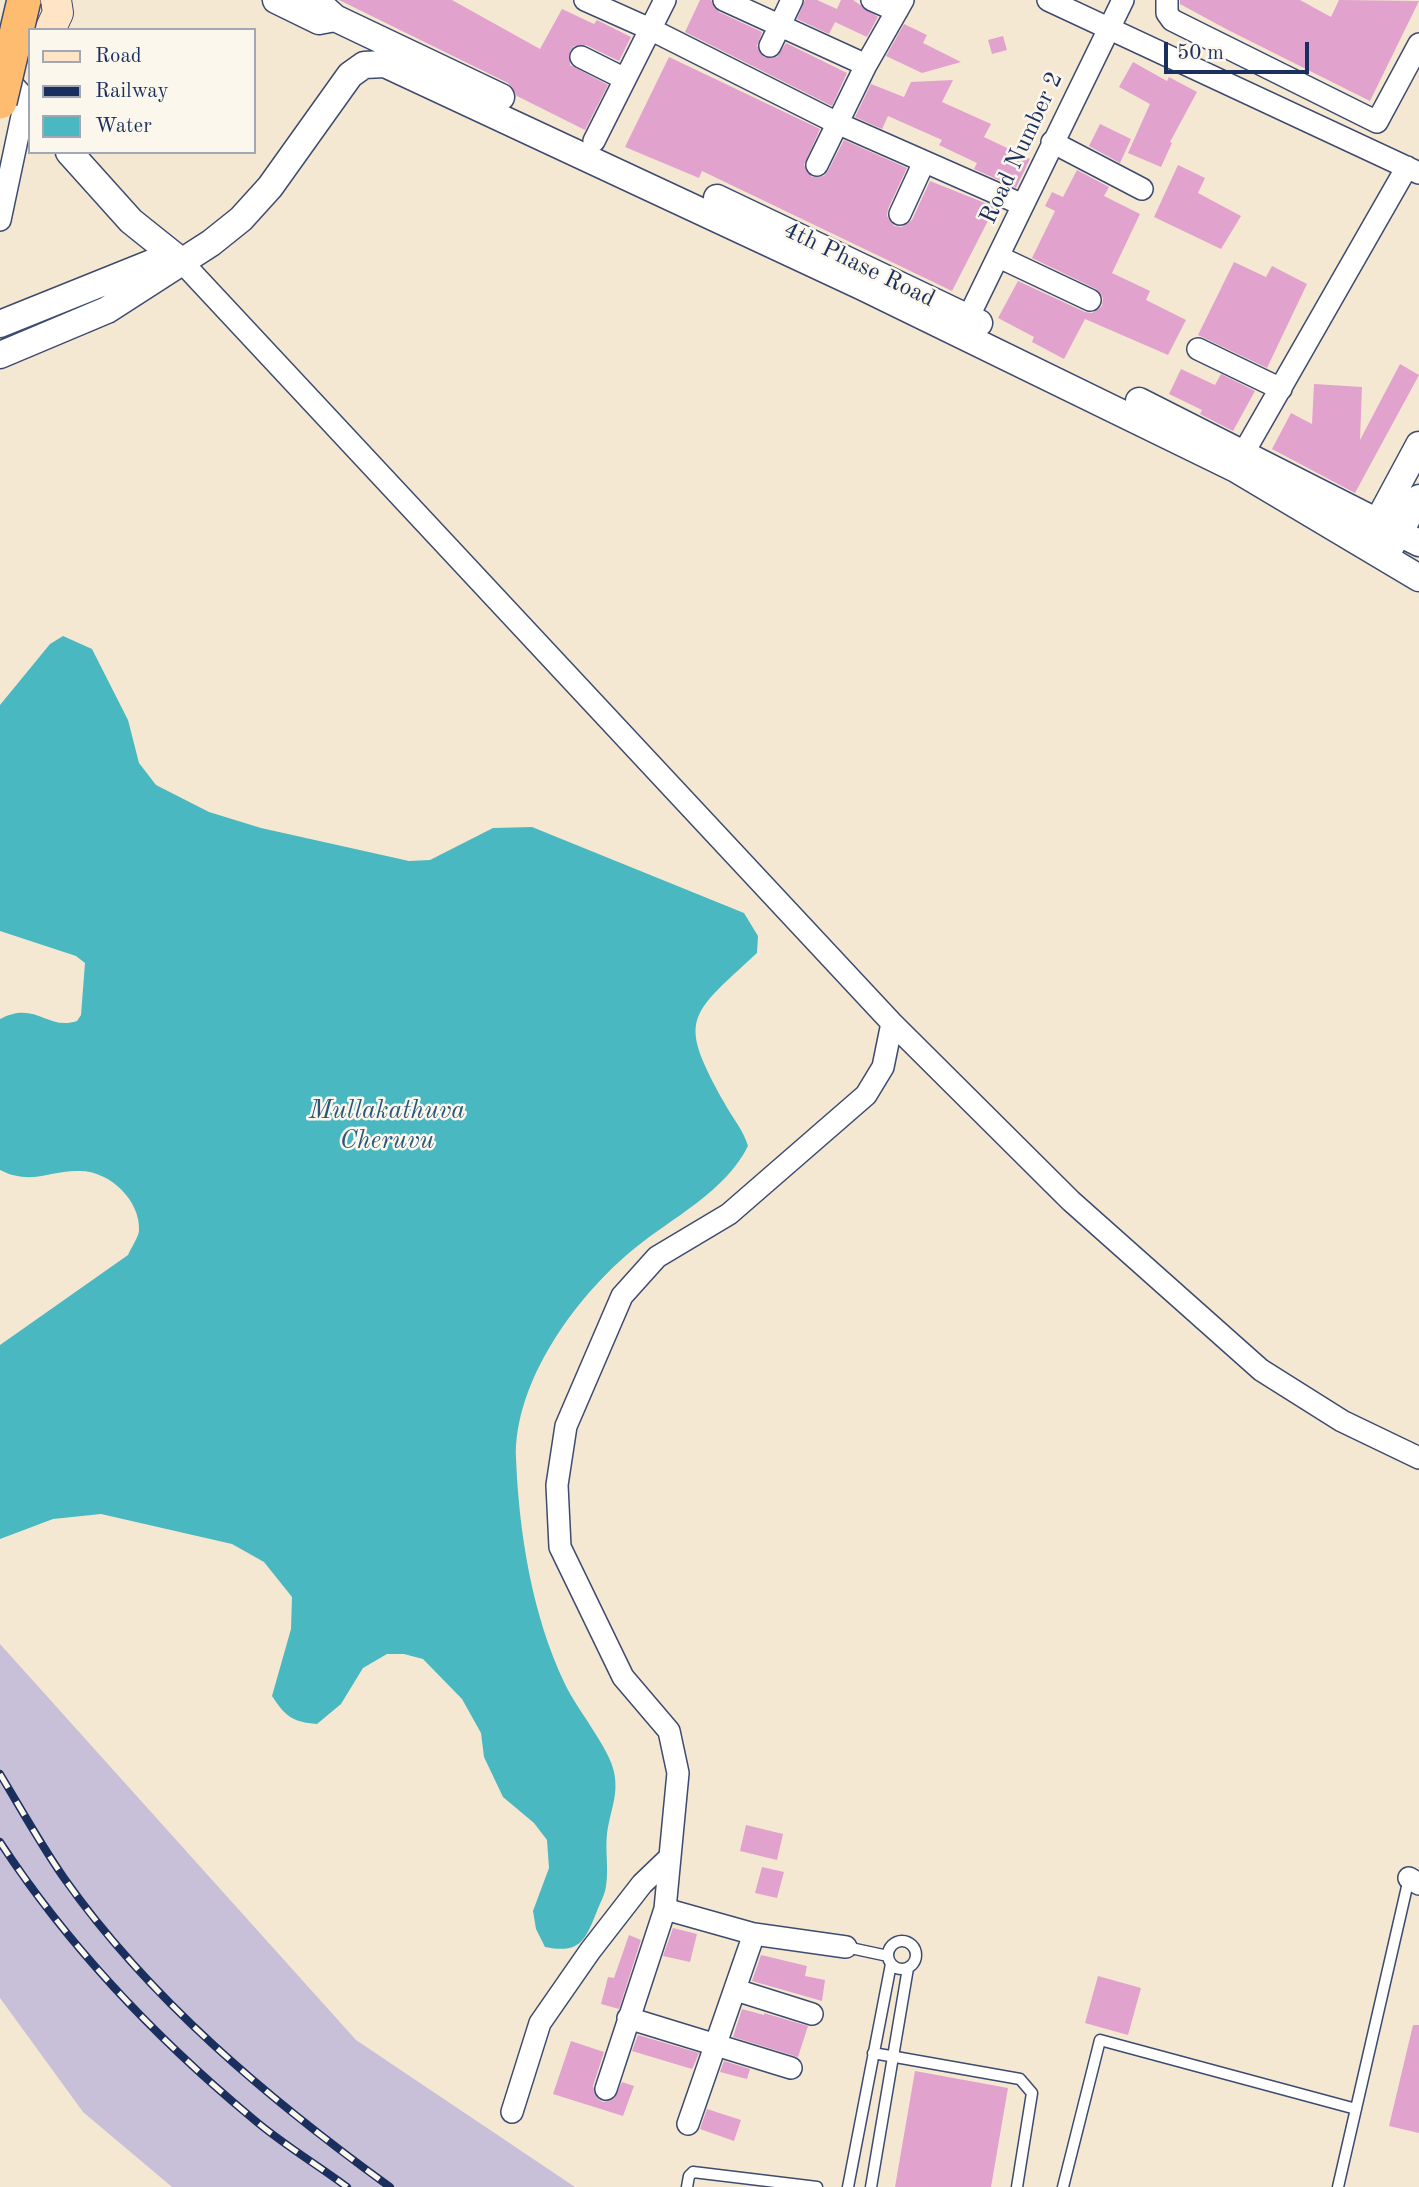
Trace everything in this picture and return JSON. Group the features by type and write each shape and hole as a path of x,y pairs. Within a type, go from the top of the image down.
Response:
{"main road":[{"path":"18,104 24,0"},
{"path":"51,28 58,13 56,0"},
{"path":"0,31 28,40"}],"street":[{"path":"585,0 650,29 837,123 1023,205"},
{"path":"594,141 665,0"},
{"path":"724,0 866,65"},
{"path":"769,46 792,0"},
{"path":"817,165 866,65 900,5 872,0"},
{"path":"1048,0 1413,170 1244,452"},
{"name":"Road Number 2","path":"968,318 1123,0"},
{"path":"1167,0 1167,13 1172,20 1377,122 1419,44"},
{"name":"4th Phase Road","path":"294,2 335,18 872,269 1244,452 1399,532"},
{"path":"581,57 625,79"},
{"name":"4th Phase Road","path":"181,261 211,243 241,219 270,187 350,75 364,65 385,64 588,156 1236,469 1419,578"},
{"path":"0,74 18,104 0,220"},
{"path":"1052,142 1142,189"},
{"path":"71,154 131,220 181,261 892,1023 1071,1201 1261,1370 1342,1421 1419,1458"},
{"path":"900,214 924,162"},
{"path":"999,257 1090,300"},
{"path":"0,324 159,260 181,261"},
{"path":"0,355 107,310 181,261"},
{"path":"1198,349 1281,389"},
{"path":"1399,532 1419,445"},
{"path":"1375,550 1399,532 1419,498"},
{"path":"606,2089 665,1909 667,1860 678,1773 669,1731 623,1677 560,1547 556,1485 566,1426 622,1296 657,1257 729,1214 866,1095 883,1067 892,1023"},
{"path":"512,2112 541,2023 597,1941 642,1884 667,1860"},
{"path":"665,1909 754,1934 846,1947"},
{"path":"688,2124 754,1934"},
{"path":"736,1990 812,2014"},
{"path":"628,2018 791,2068"}],"lane":[{"path":"1338,2187 1414,1881"},
{"path":"848,2187 889,1960 894,1943 908,1942 916,1953 914,1962 908,1968 871,2187"},
{"path":"846,1947 889,1960 899,1969 908,1968"},
{"path":"1063,2187 1100,2040 1356,2109"},
{"path":"873,2053 1020,2079 1028,2084 1031,2093 1017,2187"},
{"path":"687,2187 693,2172 817,2187"}],"shaded area":[{"path":"0,1644 356,2040 575,2187 172,2187 83,2112 0,1998"}],"water":[{"name":"Mullakathuva Cheruvu","path":"63,636 92,649 128,720 139,763 156,785 209,812 261,828 409,861 430,860 493,828 532,827 744,913 758,936 757,953 704,1006 697,1020 696,1035 700,1053 710,1075 748,1146 726,1177 697,1203 613,1267 571,1315 537,1370 518,1429 516,1458 520,1515 536,1602 565,1684 606,1752 615,1780 615,1796 607,1834 605,1889 589,1930 574,1947 545,1947 536,1929 533,1911 549,1868 547,1840 534,1823 503,1797 484,1757 481,1733 462,1699 423,1659 404,1654 387,1654 363,1668 341,1704 317,1724 301,1722 285,1713 272,1696 291,1629 292,1597 264,1562 232,1544 101,1514 53,1519 0,1539 0,1345 128,1255 139,1231 135,1209 129,1199 122,1190 102,1176 91,1172 69,1171 22,1177 0,1170 0,1019 23,1013 67,1023 77,1021 81,1015 85,963 76,956 0,931 0,705 50,644"}],"building":[{"path":"339,0 452,0 540,49 562,9 594,24 597,20 631,37 619,61 586,45 574,46 570,51 570,65 608,85 585,130 517,96 508,83"},
{"path":"700,0 711,0 719,12 762,32 757,46 764,57 777,57 786,43 847,73 832,106 685,32"},
{"path":"805,0 817,0 837,9 841,0 853,0 878,17 867,37 835,22 829,34 797,19"},
{"path":"1180,0 1300,0 1331,17 1339,0 1419,1 1370,101 1228,30 1180,4"},
{"path":"904,24 927,35 923,43 961,62 922,73 886,56"},
{"path":"1003,36 1007,50 992,54 988,40"},
{"path":"669,57 820,129 804,165 812,177 824,176 844,140 907,168 888,209 887,216 894,226 902,227 912,220 930,181 995,207 952,291 702,171 699,178 625,147"},
{"path":"1133,62 1167,81 1169,77 1197,92 1170,142 1172,143 1161,167 1128,153 1150,104 1119,87"},
{"path":"953,80 942,102 991,124 984,137 1030,159 1016,188 974,169 977,163 939,145 942,140 888,116 882,129 855,117 871,84 904,97 911,82"},
{"path":"1100,124 1131,139 1120,163 1089,146"},
{"path":"1178,165 1205,178 1198,193 1241,216 1221,249 1154,217"},
{"path":"1077,170 1109,187 1104,196 1140,214 1112,273 1150,291 1146,300 1186,320 1168,355 1085,319 1064,359 1032,342 1034,337 998,318 1018,281 1085,312 1092,313 1102,306 1103,298 1096,289 1032,258 1055,211 1045,206 1052,192 1063,197"},
{"path":"1234,262 1266,277 1272,266 1307,284 1267,368 1198,335"},
{"path":"1400,364 1419,375 1355,493 1272,449 1291,413 1312,424 1314,384 1362,387 1360,440"},
{"path":"1181,369 1215,385 1221,374 1255,391 1233,431 1200,414 1202,410 1169,394"},
{"path":"746,1825 783,1834 777,1860 740,1851"},
{"path":"762,1867 784,1872 777,1898 755,1893"},
{"path":"673,1928 697,1934 690,1962 663,1956"},
{"path":"629,1935 641,1940 619,2009 601,2004 608,1977 614,1978"},
{"path":"761,1955 807,1966 805,1976 825,1980 822,2001 752,1981"},
{"path":"1098,1976 1141,1988 1128,2035 1085,2023"},
{"path":"742,2009 808,2026 798,2057 733,2037"},
{"path":"1413,2025 1419,2025 1419,2133 1389,2126"},
{"path":"638,2035 699,2053 692,2069 632,2051"},
{"path":"571,2041 604,2052 593,2086 597,2098 603,2102 614,2099 622,2082 634,2086 623,2116 553,2094"},
{"path":"724,2061 750,2069 747,2079 720,2072"},
{"path":"915,2071 1008,2088 991,2187 895,2187"},
{"path":"707,2109 741,2120 734,2141 700,2129"}],"railway":[{"path":"0,1774 64,1878 134,1966 214,2046 301,2119 390,2187"},
{"path":"0,1842 55,1918 148,2023 263,2127 347,2187"}]}
